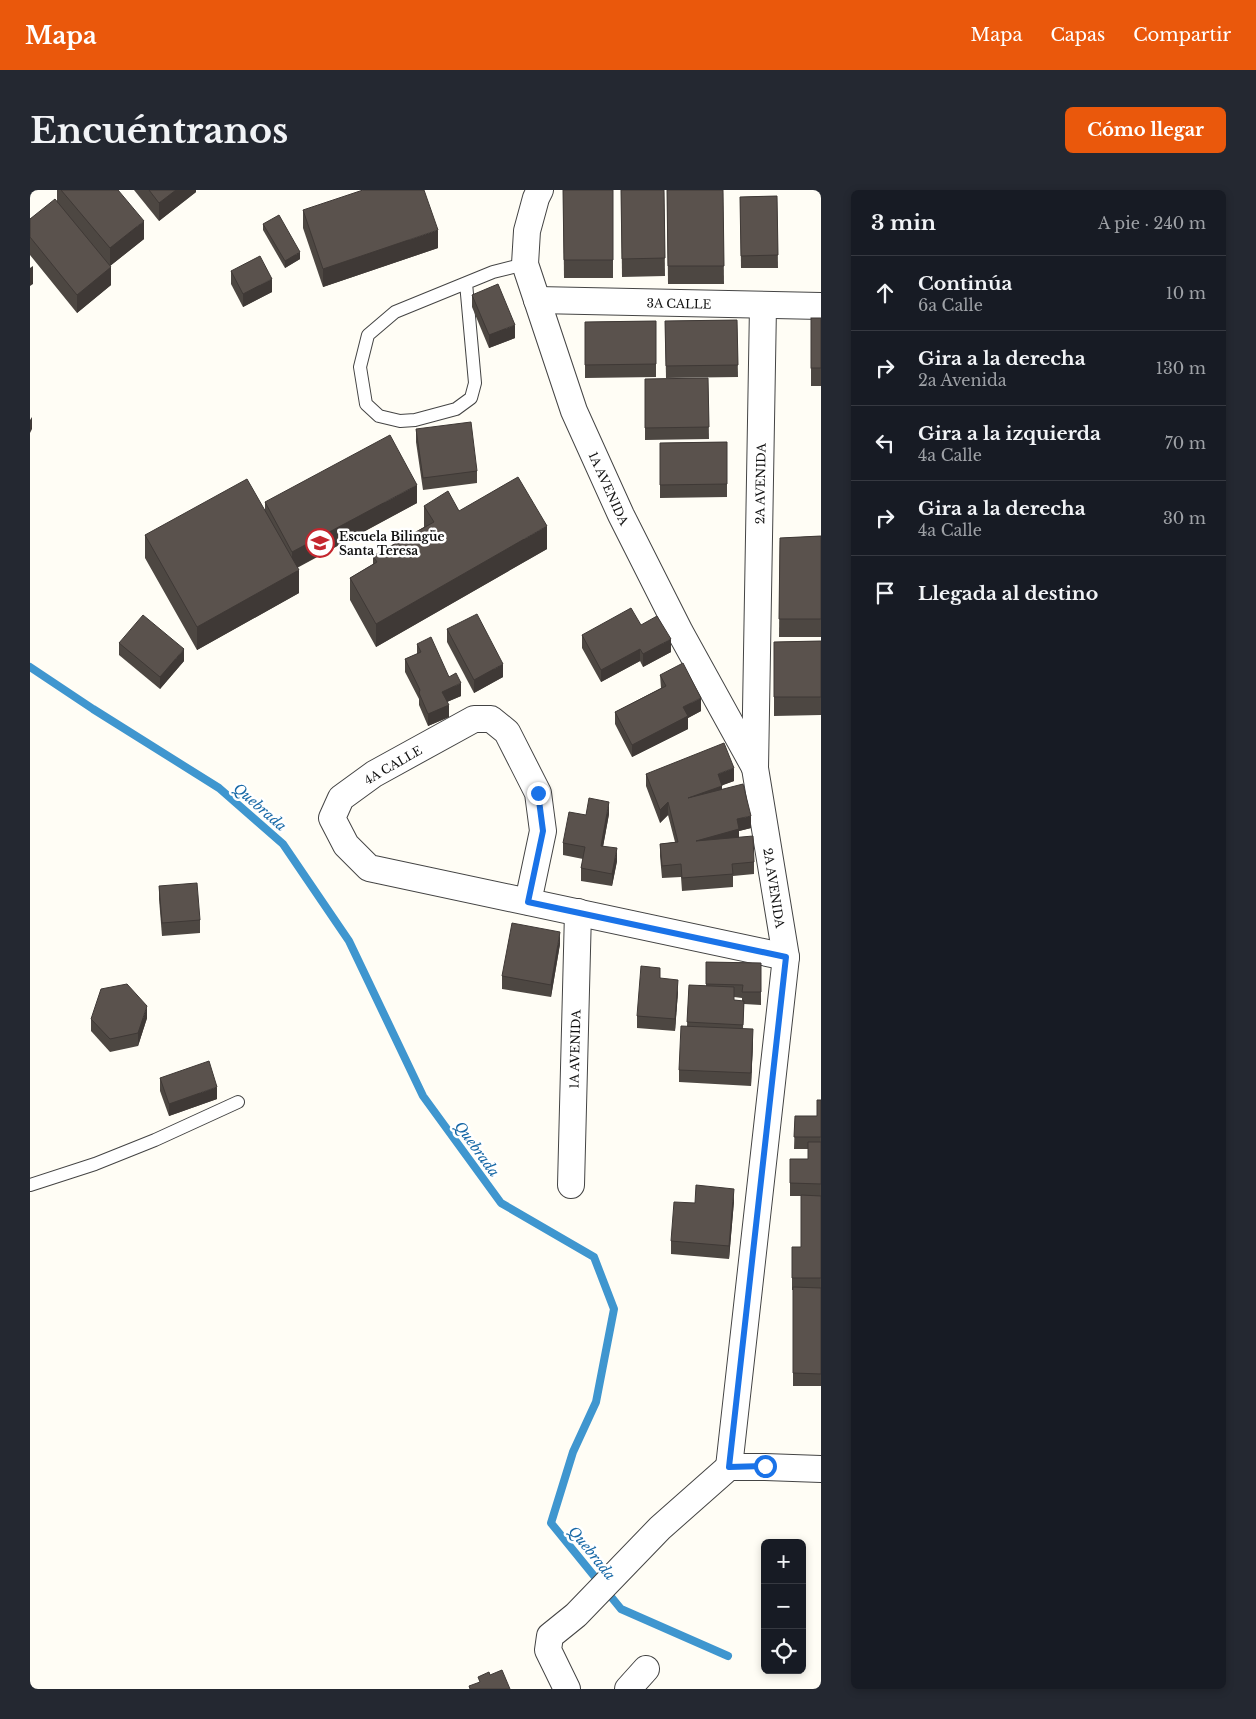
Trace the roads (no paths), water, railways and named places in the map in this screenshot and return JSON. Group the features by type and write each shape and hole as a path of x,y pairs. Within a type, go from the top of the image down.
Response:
{"street":[{"name":"1A AVENIDA","path":"540,190 536,198 528,231 525,264 574,411 620,514 680,632 755,768"},
{"name":"3A CALLE","path":"537,300 821,306"},
{"name":"2A AVENIDA","path":"729,1467 786,957 755,768 763,306"},
{"name":"4A CALLE","path":"528,902 543,831 538,793 506,732 491,720 474,719 374,774 341,798 332,818 346,845 369,868 528,902 578,912 786,957"},
{"name":"1A AVENIDA","path":"571,1184 578,912"},
{"path":"567,1689 548,1650 550,1636 576,1616 660,1528 729,1467 765,1466 821,1469"},
{"path":"628,1689 646,1669"}],"lane":[{"path":"466,283 475,383 471,398 456,409 415,420 400,421 379,416 366,404 360,367 368,335 395,312 466,283 493,272 525,264"},
{"path":"30,1185 94,1164 156,1140 238,1102"}],"waterway":[{"name":"Quebrada","path":"30,667 219,788 283,844 349,941 423,1096 501,1203 594,1257 614,1309 596,1402 573,1452 551,1523 621,1609 728,1656"}],"place":[{"name":"Escuela Bilingüe Santa Teresa","path":"320,543"}]}
